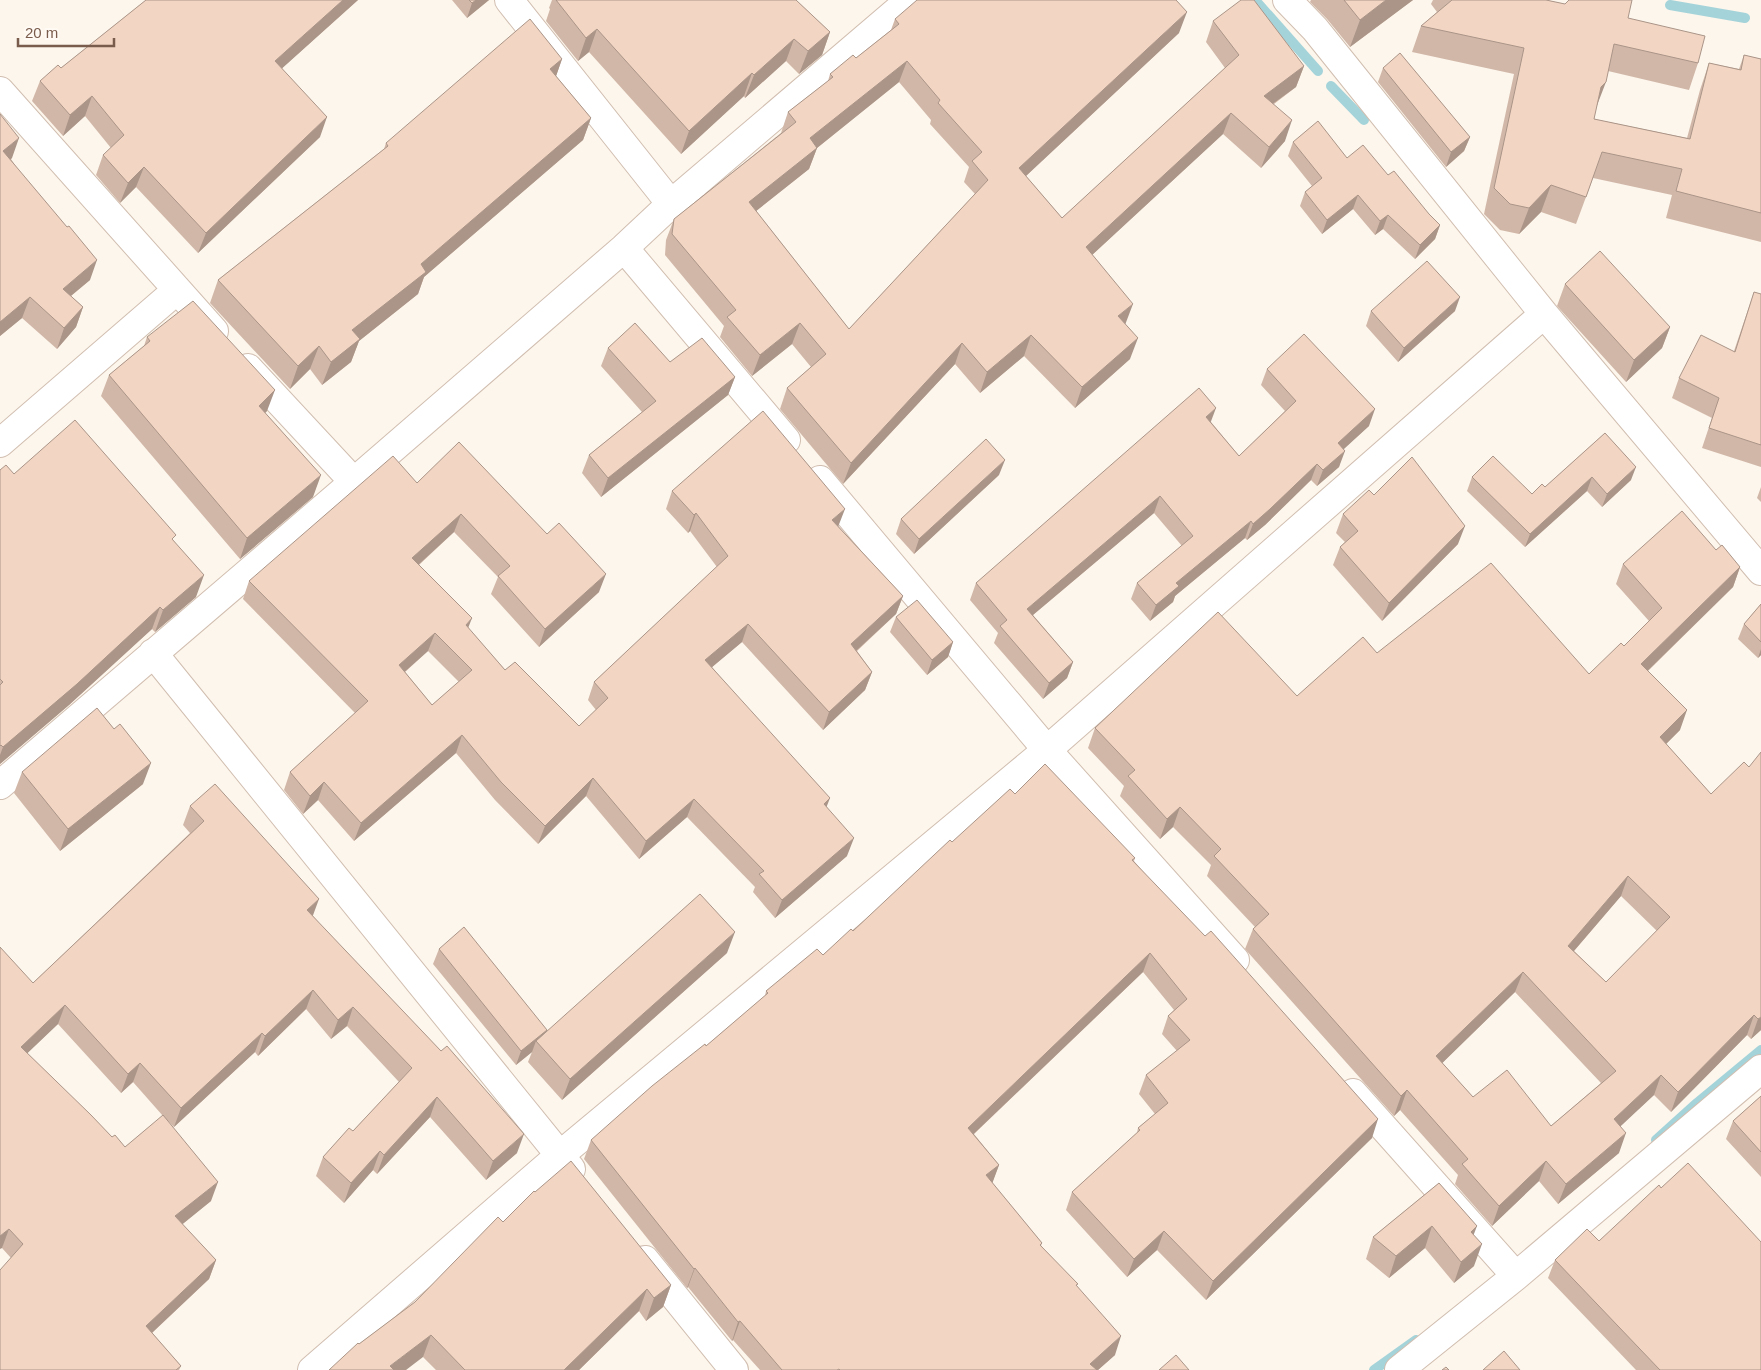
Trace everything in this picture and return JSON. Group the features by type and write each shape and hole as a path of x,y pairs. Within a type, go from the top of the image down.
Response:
{"street":[{"path":"510,0 670,204"},
{"path":"0,785 624,248 670,204 910,0"},
{"path":"1287,0 1315,29 1544,314 1761,571"},
{"path":"0,91 177,290 354,482"},
{"path":"624,248 1047,750 1252,980"},
{"path":"0,442 177,290"},
{"path":"312,1370 560,1155 1047,750 1544,314"},
{"path":"153,653 585,1186"},
{"path":"1399,1370 1516,1276 1761,1069"},
{"path":"1338,1076 1516,1276"},
{"path":"628,1240 734,1370"}],"building":[{"path":"146,0 343,0 275,61 327,117 206,233 144,167 128,183 103,155 124,135 92,96 70,115 40,81 58,65 61,68"},
{"path":"556,0 796,0 830,32 808,51 794,39 754,75 752,73 689,131 597,29 586,38"},
{"path":"917,0 1176,0 1187,12 1019,168 1062,218 1239,55 1213,21 1241,0 1254,0 1304,66 1264,96 1292,120 1269,147 1231,113 1086,247 1133,304 1118,316 1138,338 1082,387 1031,335 987,372 962,343 851,463 787,388 826,354 800,323 760,355 727,317 736,310 672,234 674,219 796,122 788,112 833,77 830,74 853,55 856,58 899,24 895,19","holes":["907,61 940,100 938,103 982,152 972,161 988,180 849,329 749,202 817,148 810,138"]},
{"path":"1344,0 1386,0 1360,20"},
{"path":"1452,0 1546,0 1565,4 1569,0 1632,0 1628,18 1705,36 1698,63 1614,44 1606,82 1601,87 1594,119 1690,139 1709,63 1741,70 1744,55 1761,59 1761,213 1676,191 1682,169 1602,152 1586,197 1551,185 1529,208 1510,204 1494,188 1524,48 1421,26"},
{"path":"530,19 562,59 550,69 591,118 421,264 426,272 352,330 360,339 331,362 319,346 298,366 218,280 388,146 386,143"},
{"path":"1400,53 1470,137 1451,152 1383,68"},
{"path":"0,114 19,138 3,151 97,260 63,289 83,307 64,328 30,297 0,322"},
{"path":"1318,121 1347,158 1363,145 1388,175 1394,171 1440,225 1420,245 1388,215 1380,221 1358,195 1327,220 1305,192 1322,178 1293,142"},
{"path":"1600,251 1670,327 1634,360 1565,284"},
{"path":"1427,261 1460,297 1404,348 1371,311"},
{"path":"1754,292 1761,294 1761,445 1709,428 1719,398 1679,378 1701,335 1735,352"},
{"path":"193,301 275,390 259,406 321,475 247,538 109,375 150,341 147,337"},
{"path":"635,323 670,362 702,338 735,377 608,478 589,455 656,401 608,348"},
{"path":"1304,334 1375,409 1338,443 1345,451 1323,470 1317,464 1253,524 1251,521 1176,583 1179,586 1156,605 1137,583 1193,536 1160,496 1027,609 1073,662 1049,683 1000,626 1007,620 976,583 1199,388 1216,408 1206,417 1239,456 1296,401 1267,369"},
{"path":"763,411 845,509 832,520 903,596 851,644 872,672 829,712 748,624 705,660 830,798 824,804 854,838 782,900 759,874 764,871 694,799 646,841 593,778 545,826 501,782 462,735 361,823 324,782 310,796 290,772 368,701 249,581 393,456 417,483 459,442 547,534 559,523 606,574 545,629 498,576 510,566 461,514 412,558 472,618 466,625 505,670 515,662 579,726 608,698 594,682 728,556 696,513 694,515 672,491","holes":["435,633 472,670 432,705 399,665"]},
{"path":"75,420 176,535 172,539 204,575 163,610 160,607 77,684 3,747 0,746 0,685 3,682 0,679 0,470 6,465 14,474"},
{"path":"1605,433 1636,467 1607,494 1592,477 1530,534 1472,477 1493,456 1532,494 1542,484 1545,487"},
{"path":"986,439 1005,460 919,539 901,519"},
{"path":"1412,457 1465,526 1389,603 1340,547 1358,531 1343,514 1369,490 1374,495"},
{"path":"1682,511 1716,550 1722,545 1740,567 1641,664 1687,710 1660,737 1711,794 1744,762 1749,767 1761,752 1761,1017 1758,1019 1754,1015 1678,1092 1661,1075 1614,1119 1626,1133 1566,1184 1546,1161 1499,1206 1462,1164 1468,1159 1407,1090 1401,1096 1253,929 1269,914 1214,856 1221,849 1180,807 1167,819 1128,776 1135,770 1095,728 1218,612 1297,696 1363,637 1377,653 1491,563 1589,674 1621,643 1624,646 1662,608 1623,564","holes":["1628,876 1670,917 1606,982 1568,946","1523,972 1616,1071 1551,1126 1507,1070 1473,1097 1436,1056"]},
{"path":"917,600 953,642 932,660 896,617"},
{"path":"1761,604 1761,642 1744,624"},
{"path":"97,708 114,729 120,724 151,763 68,829 22,772"},
{"path":"1045,764 1135,858 1132,860 1205,936 1211,931 1378,1119 1213,1281 1164,1231 1134,1259 1072,1192 1140,1130 1138,1128 1168,1103 1146,1075 1190,1040 1168,1016 1187,999 1150,953 968,1128 999,1165 986,1175 1042,1243 1040,1245 1078,1284 1076,1285 1121,1336 1090,1364 1097,1370 782,1370 740,1321 738,1322 591,1140 652,1086 705,1044 706,1046 768,993 766,991 817,949 823,955 851,929 853,931 950,840 952,842 1010,789 1015,794"},
{"path":"215,784 319,899 307,910 441,1051 447,1046 524,1134 493,1161 437,1097 384,1155 380,1151 351,1183 323,1157 349,1128 353,1131 412,1068 353,1007 338,1020 313,990 265,1036 262,1033 181,1108 140,1063 128,1074 65,1005 21,1047 112,1137 115,1135 125,1147 163,1115 218,1182 175,1216 216,1260 146,1326 181,1366 176,1370 0,1370 0,1270 23,1244 9,1229 0,1236 0,947 33,983 204,821 190,806"},
{"path":"700,894 735,932 570,1079 536,1041"},
{"path":"464,927 547,1030 521,1051 439,949"},
{"path":"1761,1096 1761,1152 1733,1121"},
{"path":"571,1161 671,1285 654,1298 647,1289 564,1370 465,1370 431,1335 390,1366 394,1370 329,1370 358,1343 415,1302 498,1217 503,1222 534,1191"},
{"path":"1688,1163 1761,1242 1761,1370 1660,1370 1555,1260 1587,1229 1599,1241 1659,1185 1661,1188"},
{"path":"1439,1183 1477,1226 1471,1232 1482,1244 1461,1262 1432,1226 1396,1256 1373,1237"},
{"path":"1504,1351 1520,1370 1483,1370"},
{"path":"1176,1355 1189,1370 1159,1370"}],"waterway":[{"path":"1255,0 1318,71"},
{"path":"1670,5 1745,18"},
{"path":"1331,86 1364,120"},
{"path":"1656,1140 1761,1050"},
{"path":"1374,1370 1416,1340"}]}
